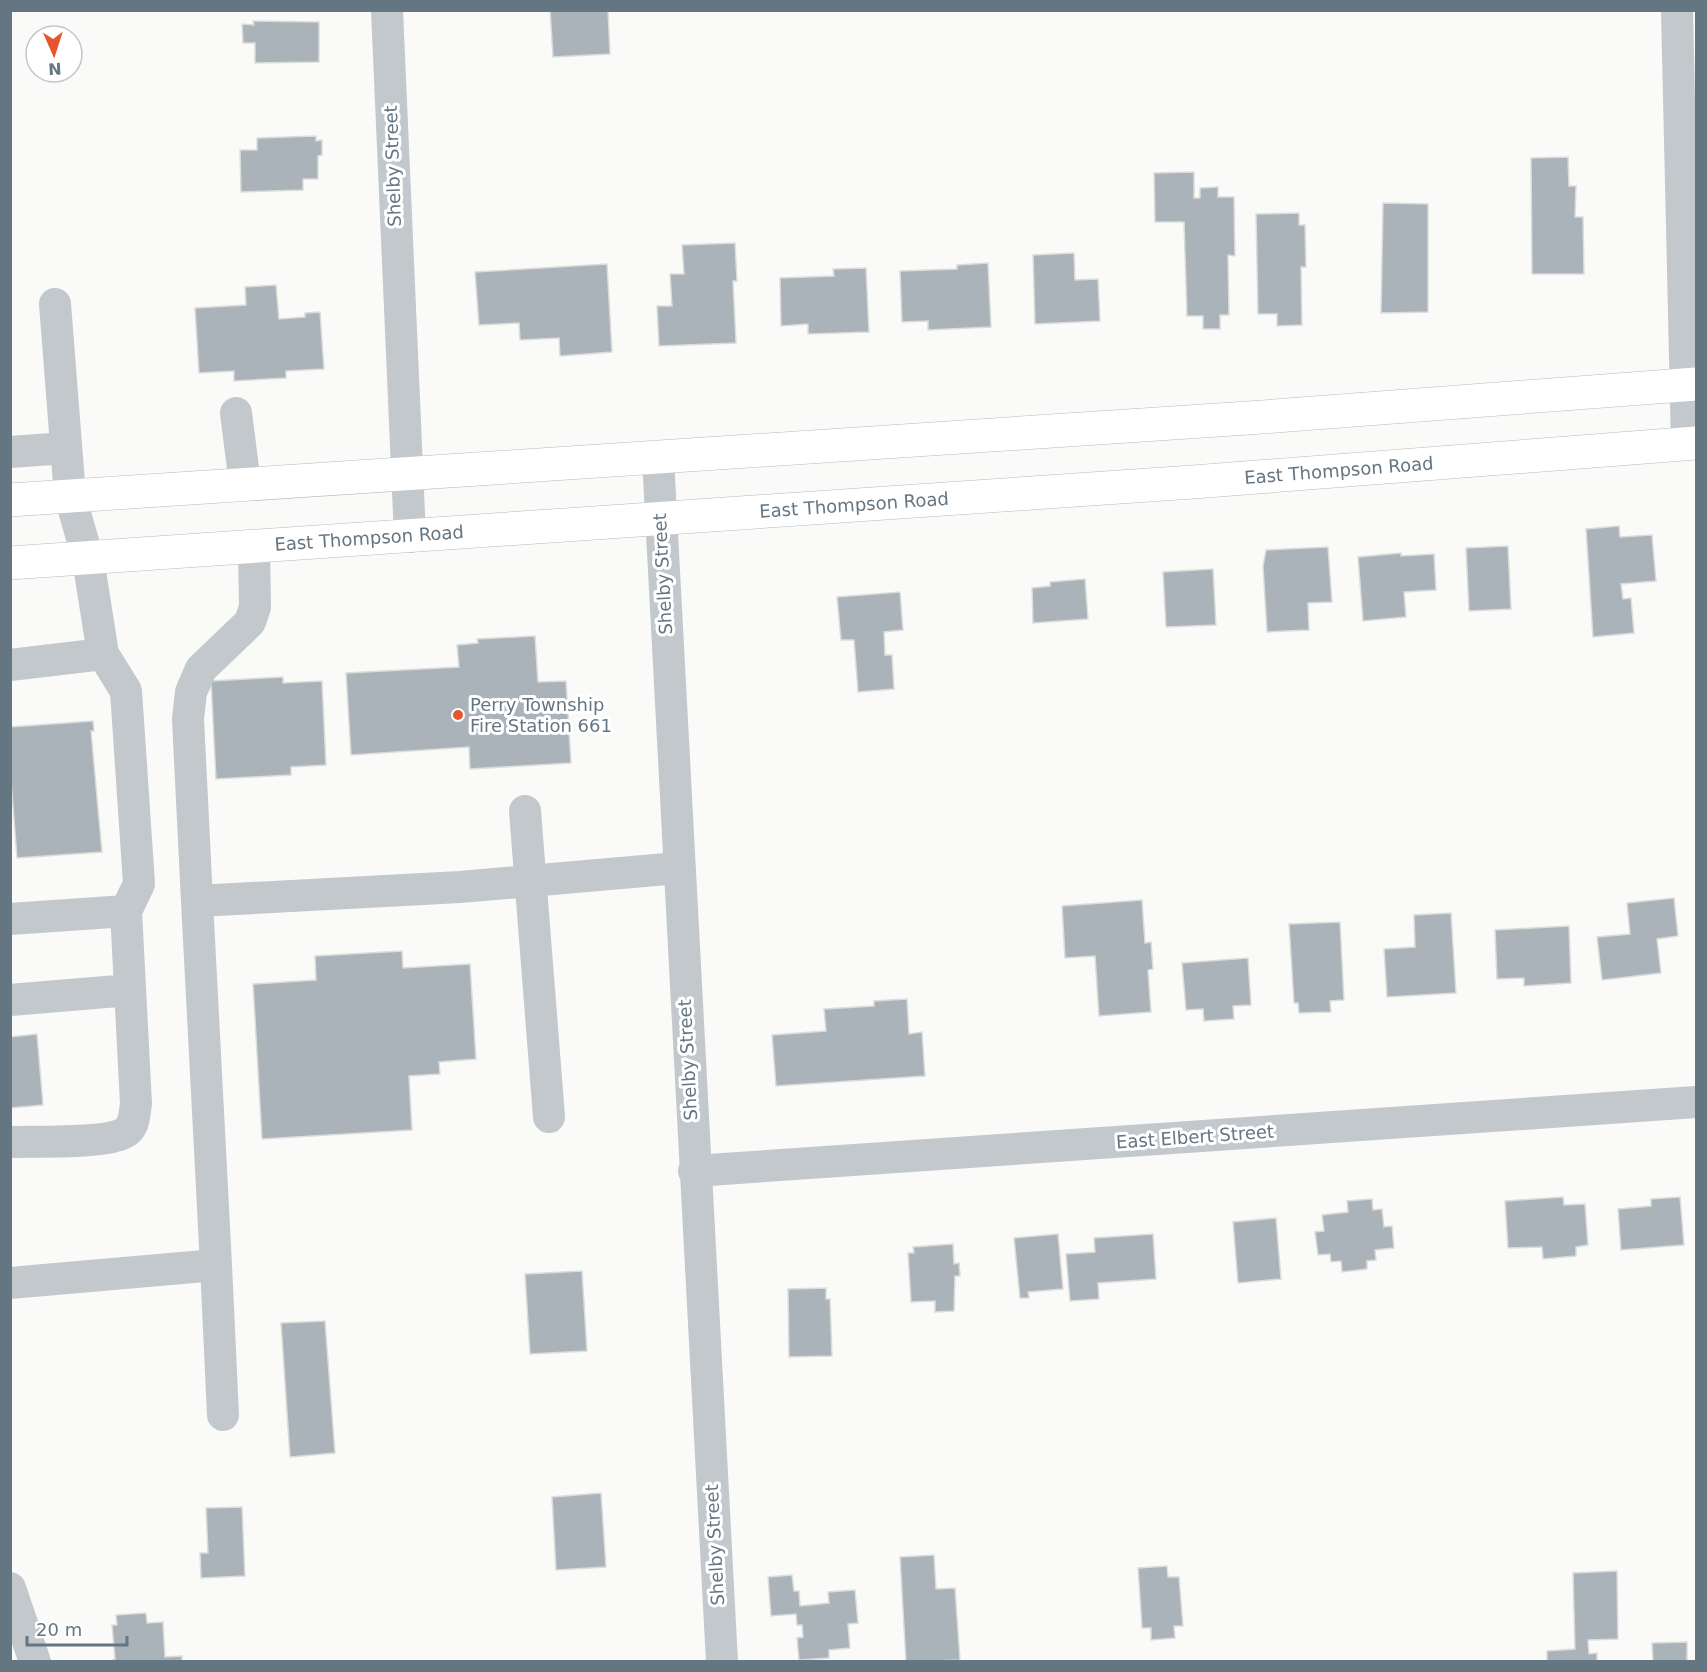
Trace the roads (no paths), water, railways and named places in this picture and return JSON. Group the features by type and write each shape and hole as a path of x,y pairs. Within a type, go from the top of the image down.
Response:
{"main road":[{"path":"10,500 1248,418 1691,384"},
{"name":"East Thompson Road","path":"10,563 1192,482 1692,444"}],"street":[{"name":"Shelby Street","path":"387,10 410,537"},
{"path":"1677,10 1692,444"},
{"path":"10,1142 105,1138 124,1134 133,1124 135,1104 126,911 140,884 126,691 103,654 88,559 70,496 55,304"},
{"path":"236,413 245,484"},
{"path":"10,452 66,447"},
{"name":"Shelby Street","path":"658,458 694,1171 722,1662"},
{"path":"222,1415 188,719 191,692 201,669 250,621 255,607 254,547"},
{"path":"10,665 103,654"},
{"path":"525,811 549,1117"},
{"path":"197,901 531,882 678,868"},
{"path":"10,919 126,911"},
{"path":"10,1000 130,990"},
{"name":"East Elbert Street","path":"694,1171 1696,1102"},
{"path":"10,1283 216,1265"},
{"path":"10,1588 35,1662"}],"place":[{"name":"Perry Township Fire Station 661","path":"458,715"}]}
